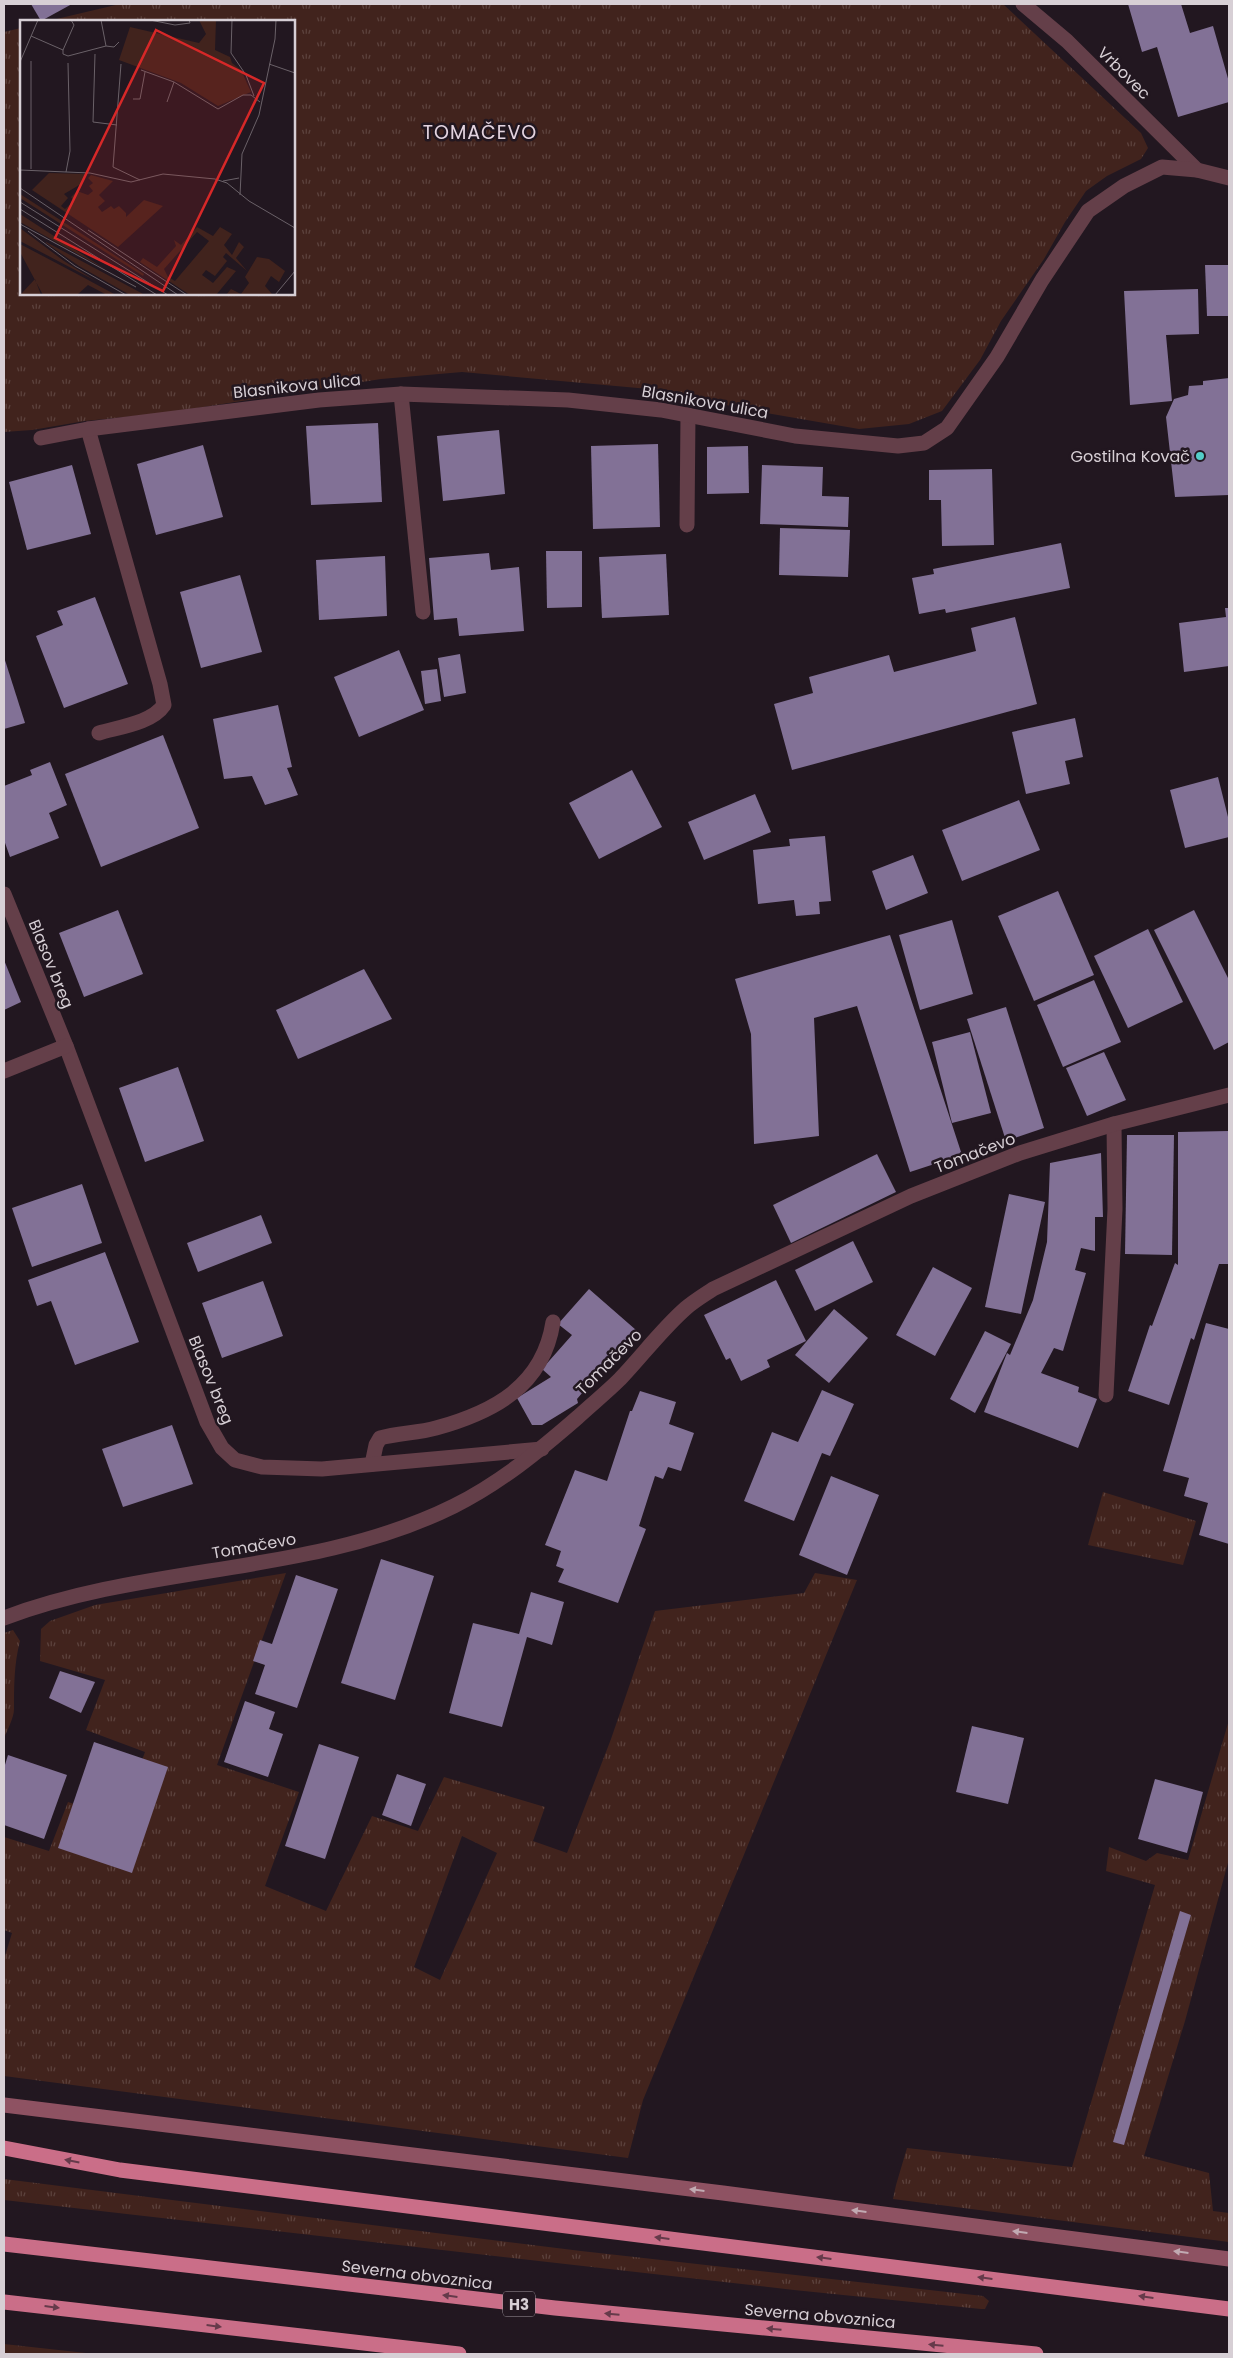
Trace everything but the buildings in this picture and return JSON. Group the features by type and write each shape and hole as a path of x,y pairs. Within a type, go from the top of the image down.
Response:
{"highway":[{"path":"4,2148 120,2170 1229,2308"},
{"name":"Severna obvoznica","path":"4,2244 555,2308 1036,2354"},
{"path":"4,2302 459,2354"}],"street":[{"name":"Vrbovec","path":"1023,4 1067,41 1197,170"},
{"name":"Blasnikova ulica","path":"41,438 88,429 319,400 401,394 568,400 660,410 795,436 898,446 924,443 946,428 997,358 1042,280 1088,211 1124,186 1162,166 1197,170 1229,178"},
{"path":"401,394 422,612"},
{"path":"687,525 688,415"},
{"path":"88,429 160,684 164,705 159,712 146,718 99,733"},
{"name":"Blasov breg","path":"4,894 66,1046 207,1422 222,1448 235,1460 262,1467 322,1469 542,1449"},
{"path":"4,1070 66,1046"},
{"name":"Tomačevo","path":"4,1618 36,1606 83,1594 315,1553 360,1542 407,1527 453,1507 497,1482 542,1449 618,1381 686,1308 712,1289 911,1196 1020,1153 1114,1124 1229,1095"},
{"path":"1106,1395 1115,1210 1114,1124"},
{"path":"372,1464 380,1438 436,1428 498,1404 519,1390 530,1377 550,1343 553,1322"},
{"path":"4,2105 704,2191 1229,2259"}],"green space":[{"path":"120,4 1003,4 1141,133 1148,148 1141,159 1107,176 1086,191 1065,222 1044,259 1001,321 980,360 942,411 909,424 859,429 755,411 649,389 462,372 381,379 165,413 4,432 4,32 20,28 20,295 295,295 295,20 52,20"},
{"path":"1103,1492 1196,1521 1183,1565 1088,1545"},
{"path":"286,1573 217,1765 299,1792 265,1886 326,1911 372,1816 418,1831 444,1777 545,1807 533,1841 567,1853 611,1739 655,1611 804,1593 815,1573 857,1580 643,2100 628,2158 4,2076 4,1959 12,1933 4,1930 4,1837 49,1851 68,1802 120,1819 145,1752 86,1730 105,1680 40,1661 41,1629 50,1621 95,1605","holes":["462,1836 497,1853 440,1980 414,1967"]},
{"path":"13,1630 20,1641 15,1667 14,1713 4,1739 4,1633"},
{"path":"1229,1720 1229,1859 1185,2021 1144,2156 1209,2173 1213,2211 1229,2213 1229,2242 893,2199 907,2148 1072,2167 1155,1885 1106,1871 1109,1847 1146,1861 1157,1853 1188,1860"},
{"path":"4,2179 581,2251 983,2296 989,2301 985,2309 981,2309 794,2290 4,2200"},
{"path":"4,2344 95,2354 4,2354"}],"place":[{"name":"Gostilna Kovač","path":"1200,456"}],"district":[{"name":"TOMAČEVO","path":"480,132"}]}
